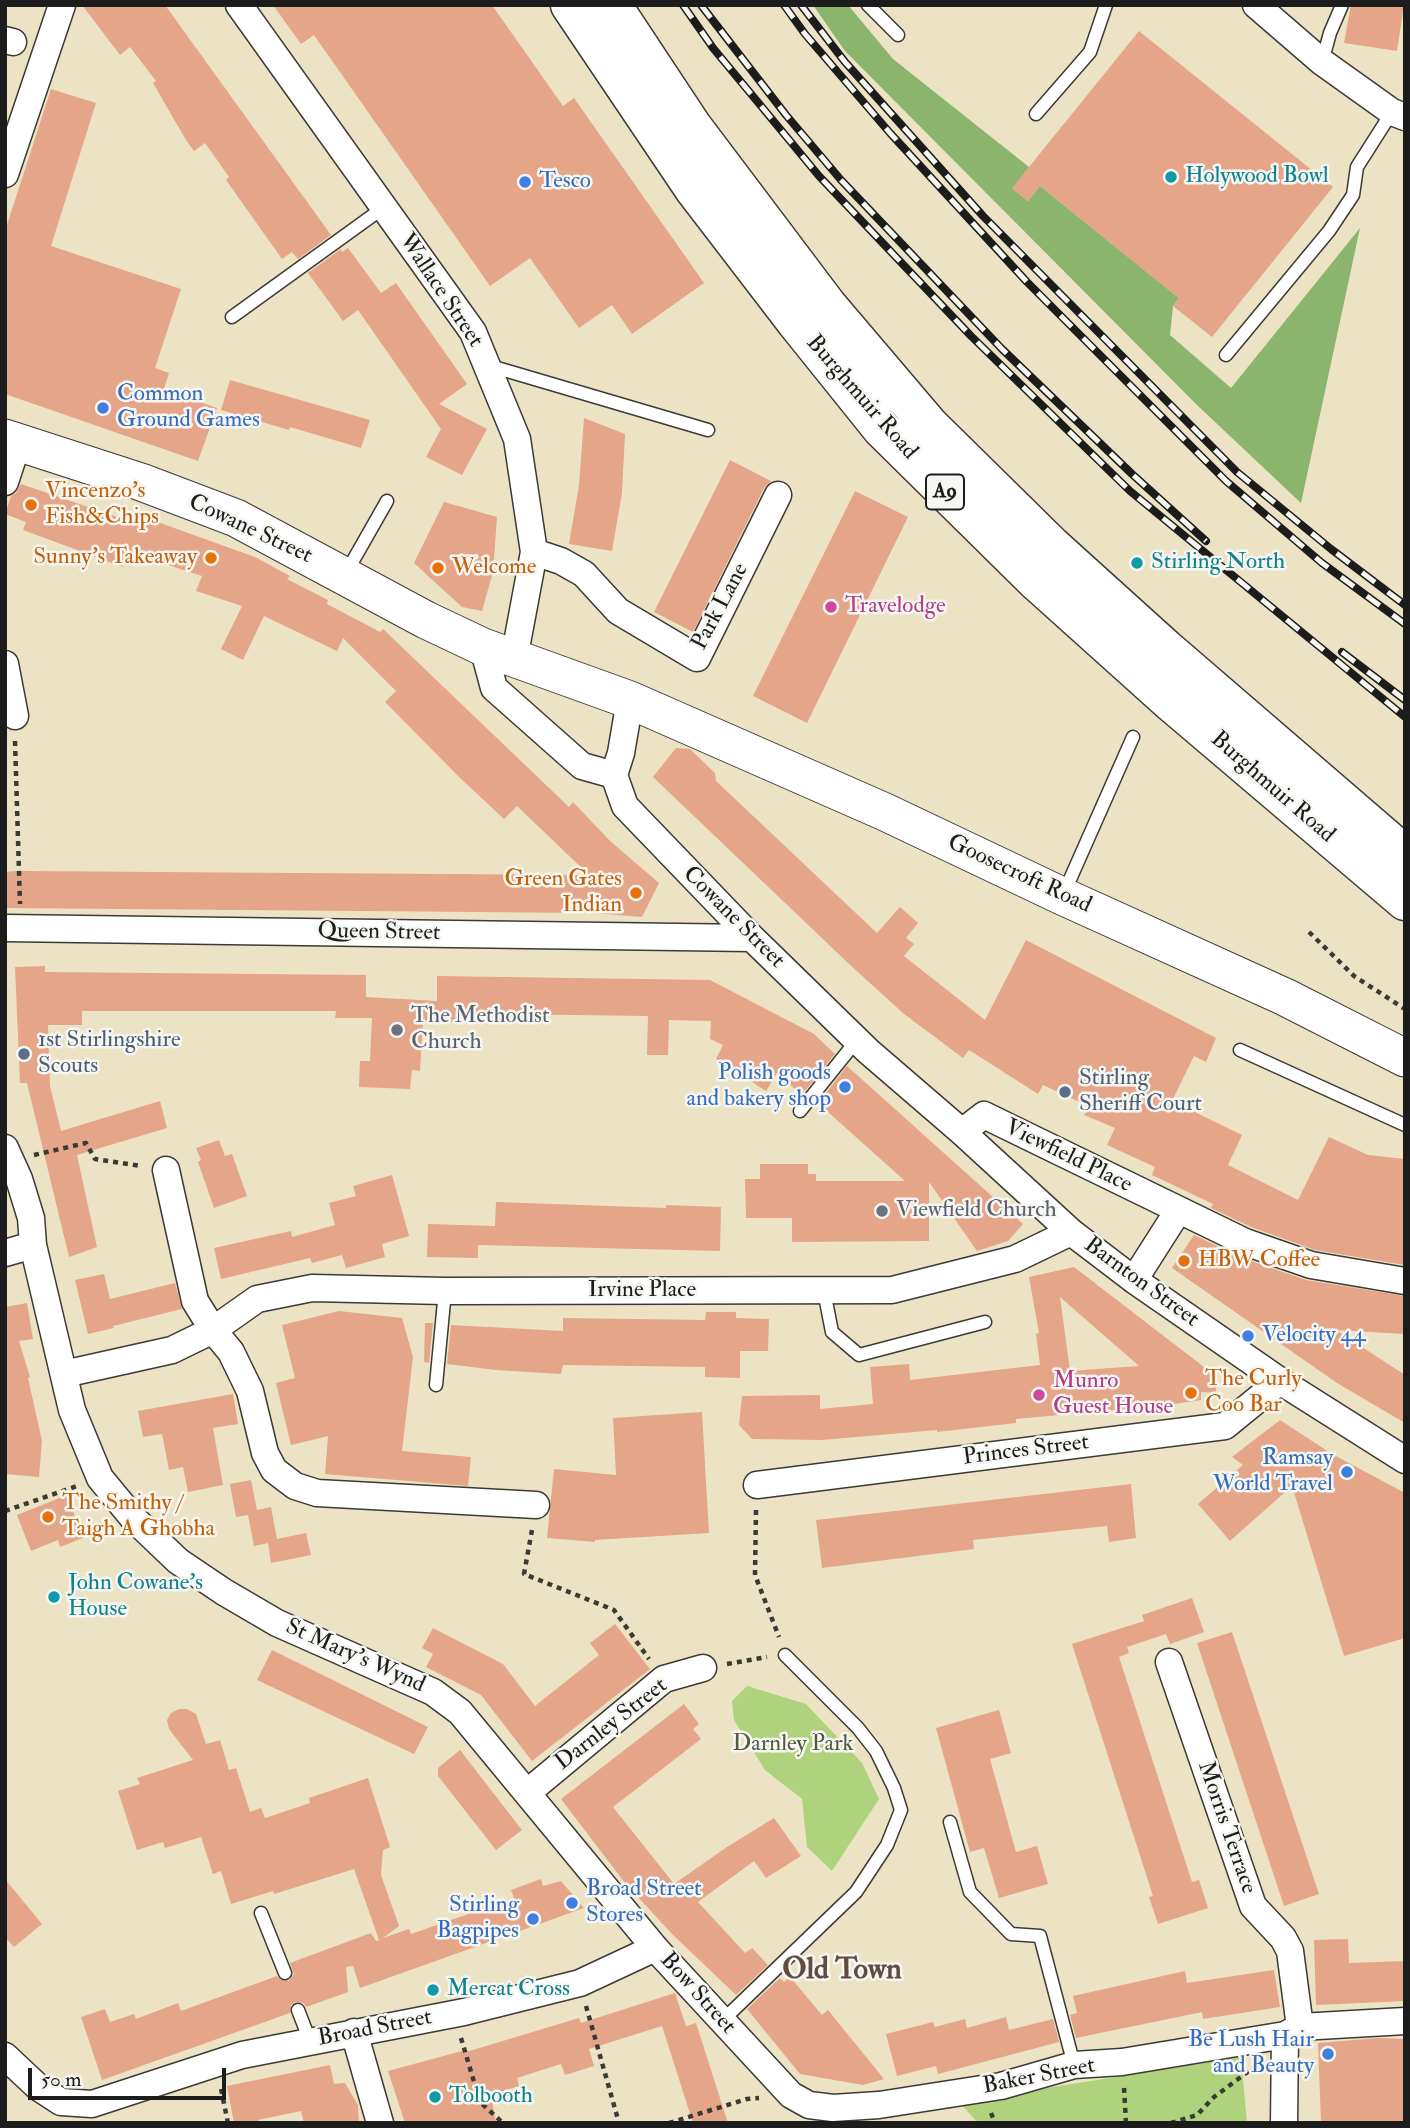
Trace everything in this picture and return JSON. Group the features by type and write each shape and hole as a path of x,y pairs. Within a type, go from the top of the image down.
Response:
{"main road":[{"name":"Burghmuir Road","path":"570,5 694,189 882,429 1034,579 1172,703 1405,901"},
{"name":"Burghmuir Road","path":"612,5 723,168 827,305 929,425 1072,565 1405,855"},
{"name":"Cowane Street","path":"12,440 141,482 236,518 344,576 499,653 629,700"},
{"name":"Goosecroft Road","path":"629,700 885,812 1285,998 1405,1058"}],"street":[{"path":"5,174 62,5"},
{"name":"Wallace Street","path":"239,5 473,332 517,439 534,552 499,653"},
{"path":"1256,5 1322,62 1399,115"},
{"path":"5,482 12,440"},
{"name":"Park Lane","path":"534,552 561,561 584,574 618,611 697,658 779,495"},
{"path":"499,653 494,688 582,766 614,775 621,754 629,700"},
{"path":"5,664 15,716"},
{"name":"Cowane Street","path":"614,775 625,806 752,938 862,1046"},
{"name":"Queen Street","path":"13,928 752,938"},
{"name":"Barnton Street","path":"862,1046 962,1132 1071,1233 1279,1381 1405,1460"},
{"name":"Viewfield Place","path":"962,1132 984,1115 1245,1242 1311,1265 1405,1281"},
{"name":"St Mary's Wynd","path":"8,1154 31,1218 33,1245 72,1410 100,1478 133,1518 178,1561 224,1592 277,1623 433,1692 460,1712 655,1948"},
{"path":"166,1170 195,1301 231,1352 250,1391 265,1454 274,1470 295,1486 317,1493 536,1505"},
{"path":"1134,1280 1178,1211"},
{"name":"Irvine Place","path":"64,1374 172,1350 214,1330 257,1299 312,1288 445,1291 892,1290 1015,1259 1071,1233"},
{"path":"5,1253 33,1245"},
{"name":"Princes Street","path":"757,1485 1225,1426 1279,1381"},
{"name":"Morris Terrace","path":"1169,1662 1252,1906 1283,1938 1290,1951 1293,2031 1284,2123"},
{"name":"Darnley Street","path":"528,1792 664,1679 703,1668"},
{"name":"Bow Street","path":"655,1948 731,2030"},
{"name":"Broad Street","path":"95,2114 215,2063 310,2041 453,2014 580,1983 655,1948"},
{"name":"Baker Street","path":"731,2030 791,2095 809,2105 833,2108 879,2105 1001,2086 1074,2065 1122,2062 1293,2031 1405,2021"},
{"path":"354,2032 380,2123"},
{"path":"5,2056 38,2087 61,2102 95,2114"}],"lane":[{"path":"868,5 898,35"},
{"path":"1036,114 1090,51 1106,5"},
{"path":"1322,62 1342,5"},
{"path":"1226,355 1329,231 1353,195 1357,167 1399,115"},
{"path":"232,317 383,208"},
{"path":"486,365 708,430"},
{"path":"344,576 387,501"},
{"path":"1062,896 1133,737"},
{"path":"800,1111 862,1046"},
{"path":"1240,1050 1405,1125"},
{"path":"436,1385 445,1291"},
{"path":"824,1291 832,1332 859,1355 985,1322"},
{"path":"731,2030 856,1892 887,1845 901,1810 894,1788 876,1751 858,1728 785,1654"},
{"path":"950,1822 970,1892 1011,1934 1040,1936 1074,2065"},
{"path":"261,1913 285,1973"},
{"path":"298,2010 310,2041"}],"path":[{"path":"13,928 15,716"},
{"path":"1309,932 1354,976 1405,1009"},
{"path":"8,1154 86,1143 95,1159 166,1170"},
{"path":"5,1511 100,1478"},
{"path":"703,1668 785,1654 755,1575 757,1485"},
{"path":"536,1505 524,1574 614,1610 664,1679"},
{"path":"580,1983 619,2123"},
{"path":"453,2014 480,2102 503,2123"},
{"path":"1122,2062 1126,2123"},
{"path":"215,2063 228,2123"},
{"path":"1171,2123 1197,2115 1237,2079"},
{"path":"669,2123 747,2099 791,2095"}],"green space":[{"path":"813,5 848,5 893,59 1029,167 1013,189 1028,201 1040,186 1179,298 1173,306 1170,335 1231,388 1360,228 1301,503 1197,405 845,51"},
{"name":"Darnley Park","path":"747,1686 806,1704 862,1763 879,1799 832,1871 807,1847 802,1799 765,1770 734,1720 732,1701"},
{"path":"1241,2057 1247,2123 978,2123 959,2102"}],"building":[{"path":"82,5 165,5 331,235 298,259 292,252 282,259 226,180 229,177 205,143 194,151 186,140 153,83 156,81 130,47 120,55"},
{"name":"Tesco","path":"273,5 492,5 563,106 574,98 704,283 632,334 612,305 579,328 530,258 490,286 314,35 301,44"},
{"path":"1351,5 1404,5 1397,51 1344,43"},
{"name":"Holywood Bowl","path":"1139,31 1333,187 1212,337 1173,306 1179,298 1040,186 1028,201 1012,188"},
{"path":"51,89 96,103 51,246 181,289 155,368 169,373 164,389 217,408 198,461 5,394 5,231"},
{"path":"348,248 381,293 396,283 467,384 439,404 487,429 462,475 426,457 441,429 358,310 343,321 308,273 341,249 342,252"},
{"path":"230,380 370,420 361,448 221,410"},
{"path":"584,418 625,434 622,493 612,551 569,544 579,485"},
{"path":"730,460 771,481 764,488 693,632 654,612"},
{"path":"21,484 135,523 138,515 255,557 290,576 287,579 328,600 327,604 380,632 383,629 569,807 573,802 610,841 659,883 642,917 593,913 5,908 5,872 16,871 589,875 517,806 504,819 459,777 385,702 396,691 343,638 337,651 264,616 243,660 221,649 242,606 196,591 202,576 128,554 123,567 23,530 26,522 5,514 11,496"},
{"name":"Travelodge","path":"855,491 908,517 807,723 753,696"},
{"path":"444,502 497,517 493,572 482,611 462,607 414,563"},
{"path":"676,748 690,749 715,773 716,781 877,933 900,907 918,923 906,938 914,944 904,956 985,1020 1026,940 1216,1038 1206,1062 1194,1056 1172,1101 1242,1135 1228,1165 1298,1200 1329,1137 1368,1155 1405,1159 1405,1265 1315,1250 1251,1227 1211,1208 1213,1204 1152,1175 1155,1167 1107,1145 1115,1128 1084,1115 1088,1106 1043,1085 1038,1094 969,1050 963,1058 904,1014 653,777"},
{"path":"45,966 45,972 366,975 366,997 437,1001 437,976 710,980 814,1034 835,1054 805,1091 800,1087 796,1090 777,1073 766,1091 716,1059 723,1045 710,1039 711,1021 669,1020 668,1055 647,1055 648,1016 491,1014 491,1022 423,1022 420,1071 412,1070 410,1089 359,1087 360,1061 370,1061 372,1018 335,1018 336,1011 82,1011 82,1025 48,1025 50,1086 61,1131 160,1101 167,1128 77,1155 97,1247 69,1257 27,1083 20,1083 15,967"},
{"path":"847,1066 1023,1224 1008,1241 977,1251 929,1182 929,1241 792,1242 792,1218 746,1218 745,1179 760,1179 760,1164 808,1164 808,1174 816,1174 816,1181 905,1181 818,1103"},
{"path":"219,1140 225,1156 232,1154 247,1196 214,1208 198,1162 201,1160 196,1148"},
{"path":"392,1175 409,1236 382,1244 385,1257 346,1268 342,1255 312,1263 310,1258 221,1279 214,1248 291,1231 292,1237 335,1225 329,1203 356,1196 353,1186"},
{"path":"496,1202 666,1208 666,1205 721,1207 720,1251 478,1245 478,1258 427,1257 428,1224 495,1226"},
{"path":"1194,1235 1240,1257 1306,1280 1405,1296 1405,1334 1336,1330 1405,1375 1405,1423 1337,1383 1172,1268"},
{"path":"1074,1267 1217,1377 1216,1393 1201,1392 1201,1400 1168,1405 1016,1419 1016,1423 937,1432 822,1440 752,1439 739,1425 742,1396 820,1395 820,1409 873,1404 870,1367 909,1364 910,1380 1040,1365 1036,1334 1039,1333 1029,1277","holes":["1060,1297 1139,1366 1070,1371"]},
{"path":"104,1274 110,1299 175,1283 182,1309 88,1334 75,1280"},
{"path":"27,1303 33,1339 19,1341 30,1377 28,1378 42,1441 39,1477 5,1474 5,1307"},
{"path":"339,1311 402,1318 413,1357 402,1451 471,1457 468,1486 325,1474 328,1436 291,1445 276,1383 295,1378 282,1325"},
{"path":"706,1312 736,1312 736,1318 769,1319 768,1351 740,1351 740,1378 705,1377 705,1367 563,1365 561,1374 447,1364 451,1325 563,1331 563,1318 705,1320"},
{"path":"425,1323 433,1323 429,1363 424,1362"},
{"path":"233,1394 238,1424 213,1428 223,1485 188,1492 183,1467 169,1470 162,1434 143,1437 138,1411"},
{"path":"702,1412 709,1533 595,1542 547,1538 554,1469 616,1475 613,1418"},
{"path":"1280,1420 1332,1454 1405,1493 1405,1638 1344,1656 1292,1486 1230,1541 1198,1504 1243,1465 1232,1457"},
{"path":"251,1480 257,1510 271,1507 277,1539 306,1533 311,1555 271,1563 268,1543 254,1546 248,1515 236,1517 230,1484"},
{"path":"1131,1484 1136,1538 1109,1542 1107,1526 973,1540 974,1549 822,1568 816,1520"},
{"path":"67,1495 83,1538 60,1547 58,1540 31,1551 17,1515"},
{"path":"1192,1598 1204,1632 1170,1644 1166,1634 1127,1647 1129,1653 1119,1657 1192,1882 1199,1880 1208,1908 1158,1924 1149,1897 1153,1896 1072,1644 1144,1621 1142,1615"},
{"path":"615,1624 650,1669 532,1761 481,1695 426,1667 433,1654 422,1648 433,1628 503,1664 535,1706 599,1655 590,1643"},
{"path":"1232,1632 1319,1894 1284,1906 1197,1643"},
{"path":"272,1650 428,1727 414,1754 257,1680"},
{"path":"684,1704 699,1724 693,1729 701,1739 613,1807 674,1884 774,1818 801,1856 766,1878 754,1861 698,1902 745,1953 752,1948 768,1965 736,1995 673,1935 625,1883 561,1799"},
{"path":"187,1709 196,1714 206,1744 220,1740 229,1770 236,1768 250,1812 261,1808 265,1818 310,1803 309,1798 368,1778 390,1847 383,1850 381,1875 399,1926 383,1938 409,1929 411,1934 514,1898 511,1890 541,1879 543,1886 561,1881 584,1908 360,1988 353,1966 346,1967 348,1992 306,2007 303,2003 296,2002 291,2005 290,2013 102,2080 81,2017 105,2009 110,2022 134,2014 136,2019 178,2003 181,2011 277,1976 283,1981 289,1981 294,1974 290,1963 371,1933 376,1941 379,1940 354,1869 274,1894 273,1891 231,1904 221,1871 213,1874 201,1837 165,1848 163,1842 137,1850 118,1791 140,1784 137,1778 193,1760 169,1729 167,1720 171,1713"},
{"path":"999,1710 1011,1753 990,1759 1016,1852 1037,1846 1048,1884 999,1898 984,1848 970,1852 936,1728"},
{"path":"460,1750 522,1830 496,1850 438,1776 438,1768"},
{"path":"5,1879 42,1924 14,1947 5,1937"},
{"path":"1348,1939 1349,1963 1405,1961 1405,2001 1316,2005 1314,1940"},
{"path":"1274,1970 1280,2007 1203,2019 1202,2012 1076,2038 1070,2015 1077,2013 1073,1996 1185,1971 1187,1983"},
{"path":"790,1977 822,2015 828,2010 884,2079 863,2085 800,2074 747,2009 780,1978 784,1982"},
{"path":"675,1993 686,2026 696,2023 728,2123 693,2123 662,2026 589,2049 594,2066 565,2075 561,2064 517,2078 519,2086 491,2095 496,2123 405,2123 388,2071 462,2051 463,2053 579,2018 581,2023"},
{"path":"1006,2017 1009,2030 1053,2019 1059,2042 938,2074 936,2066 897,2076 886,2034 933,2022 935,2027 965,2019 967,2028"},
{"path":"1378,2038 1405,2039 1405,2123 1321,2123 1318,2043"},
{"path":"330,2065 334,2084 345,2083 358,2105 359,2123 304,2123 301,2111 258,2120 258,2123 234,2123 227,2086"}],"railway":[{"path":"683,5 713,48 819,176 971,336 1130,491 1405,717"},
{"path":"701,5 786,115 841,180 1002,349 1206,541"},
{"path":"784,5 805,34 890,133 1027,282 1226,481 1322,563 1405,624"},
{"path":"801,5 845,62 983,216 1237,472 1405,605"},
{"path":"1342,652 1405,700"}],"place":[{"name":"Holywood Bowl","path":"1171,177"},
{"name":"Tesco","path":"525,182"},
{"name":"Common Ground Games","path":"103,408"},
{"name":"Vincenzo's Fish&Chips","path":"31,505"},
{"name":"Sunny's Takeaway","path":"211,558"},
{"name":"Stirling North","path":"1137,563"},
{"name":"Welcome","path":"438,568"},
{"name":"Travelodge","path":"831,607"},
{"name":"Green Gates Indian","path":"636,893"},
{"name":"The Methodist Church","path":"397,1030"},
{"name":"1st Stirlingshire Scouts","path":"24,1054"},
{"name":"Polish goods and bakery shop","path":"845,1087"},
{"name":"Stirling Sheriff Court","path":"1065,1092"},
{"name":"Viewfield Church","path":"882,1211"},
{"name":"HBW Coffee","path":"1184,1261"},
{"name":"Velocity 44","path":"1248,1336"},
{"name":"The Curly Coo Bar","path":"1191,1393"},
{"name":"Munro Guest House","path":"1039,1395"},
{"name":"Ramsay World Travel","path":"1347,1472"},
{"name":"The Smithy / Taigh A Ghobha","path":"48,1517"},
{"name":"John Cowane's House","path":"54,1597"},
{"name":"Broad Street Stores","path":"572,1903"},
{"name":"Stirling Bagpipes","path":"533,1919"},
{"name":"Mercat Cross","path":"433,1990"},
{"name":"Be Lush Hair and Beauty","path":"1328,2054"},
{"name":"Tolbooth","path":"435,2097"}],"district":[{"name":"Old Town","path":"842,1972"}]}
